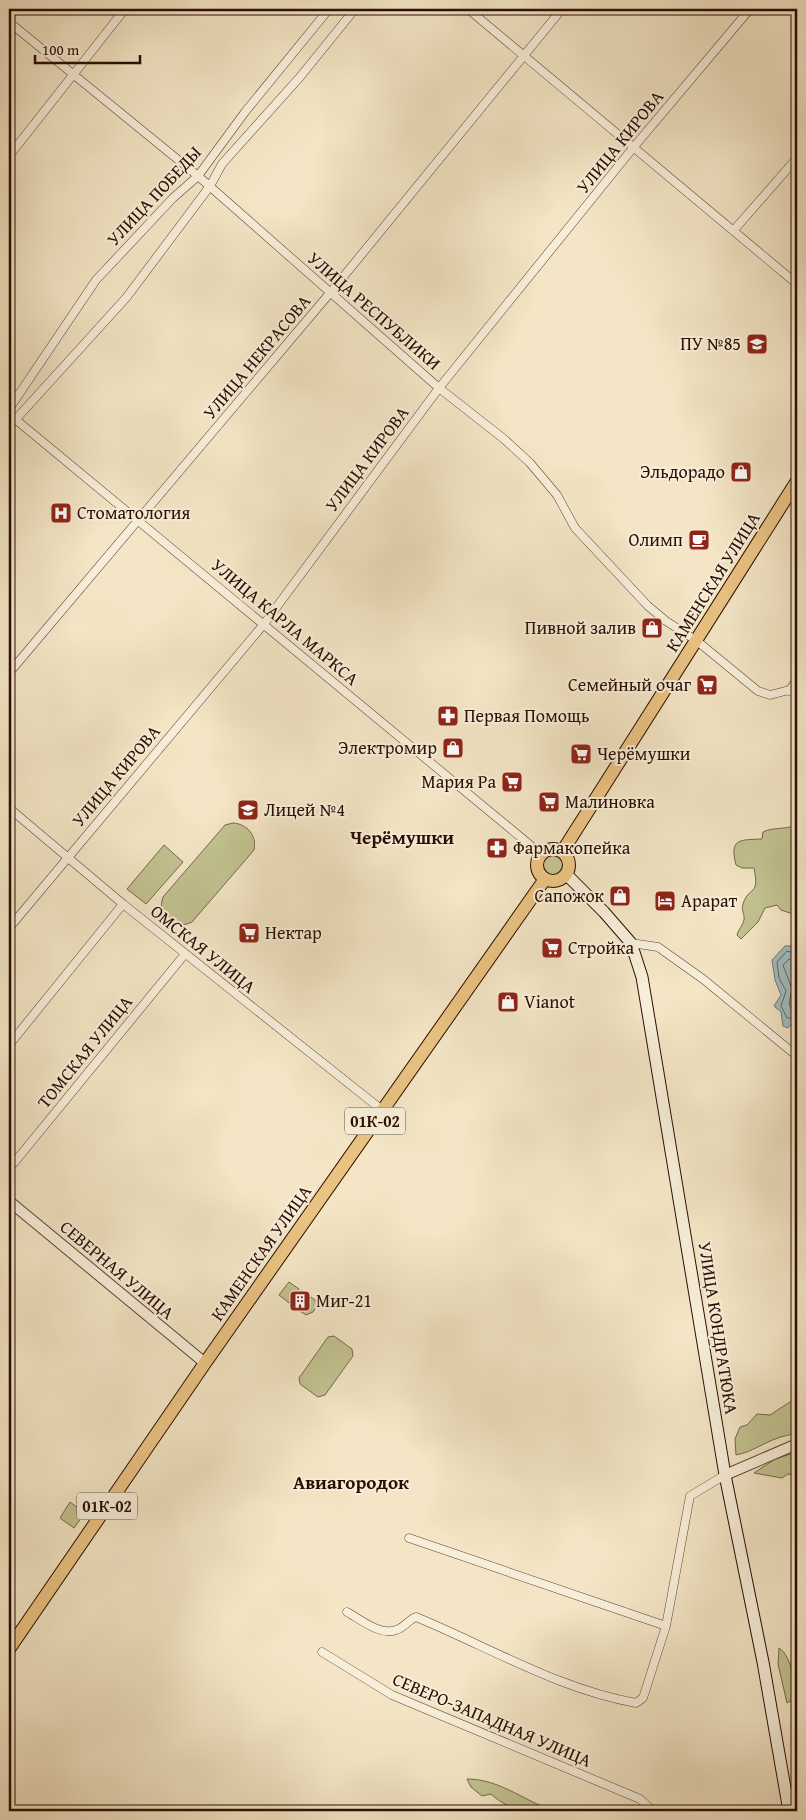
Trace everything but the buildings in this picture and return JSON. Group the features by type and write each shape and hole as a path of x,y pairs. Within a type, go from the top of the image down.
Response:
{"main road":[{"name":"КАМЕНСКАЯ УЛИЦА","path":"562,852 797,481"},
{"path":"554,849 562,852 568,860 566,874 559,880 545,879 537,867 541,854 554,849"},
{"name":"УЛИЦА КОНДРАТЮКА","path":"566,874 604,912 631,943 642,977 725,1475 763,1662 789,1811"},
{"name":"КАМЕНСКАЯ УЛИЦА","path":"9,1649 205,1363 545,879"}],"street":[{"path":"9,156 125,9"},
{"name":"УЛИЦА ПОБЕДЫ","path":"9,410 96,280 173,198 198,176 245,112 329,9"},
{"path":"16,419 126,298 210,186 222,164 266,118 355,9"},
{"path":"468,9 797,284"},
{"name":"УЛИЦА НЕКРАСОВА","path":"9,673 330,293 562,9"},
{"name":"УЛИЦА КИРОВА","path":"9,928 264,624 439,388 633,148 750,9"},
{"name":"УЛИЦА РЕСПУБЛИКИ","path":"9,22 210,186 439,388 504,439 530,463 557,495 575,528 648,606 666,621 697,640 758,691 770,695 797,688"},
{"path":"734,230 797,158"},
{"name":"УЛИЦА КАРЛА МАРКСА","path":"9,414 541,854"},
{"path":"789,691 797,680"},
{"name":"ОМСКАЯ УЛИЦА","path":"9,808 123,904 382,1110"},
{"path":"9,1045 123,904"},
{"path":"631,943 658,947 703,978 797,1056"},
{"name":"ТОМСКАЯ УЛИЦА","path":"9,1169 185,954"},
{"name":"СЕВЕРНАЯ УЛИЦА","path":"9,1201 205,1363"},
{"path":"347,1612 379,1629 389,1632 397,1630 408,1620 416,1617 517,1664 563,1682 636,1703 643,1698 666,1626 690,1496 725,1475 797,1444"},
{"path":"409,1538 666,1626"},
{"name":"СЕВЕРО-ЗАПАДНАЯ УЛИЦА","path":"322,1652 392,1695 640,1799 653,1811"}],"green space":[{"path":"233,823 243,826 250,831 254,840 254,850 192,922 179,925 168,920 162,911 163,897 225,825"},
{"path":"790,827 797,829 797,889 795,891 797,911 793,914 781,910 777,905 765,908 758,922 741,939 737,935 744,920 743,904 756,883 754,868 742,868 736,865 734,856 735,845 742,841 762,839 763,832 772,829"},
{"path":"164,845 183,862 146,904 127,889"},
{"path":"553,851 563,855 567,865 563,875 553,879 543,875 539,865 543,855"},
{"path":"289,1282 299,1289 289,1303 279,1295"},
{"path":"301,1290 319,1303 313,1312 306,1315 291,1305"},
{"path":"334,1336 352,1349 353,1356 325,1395 318,1397 300,1384 299,1378 328,1337"},
{"path":"793,1400 797,1400 797,1431 736,1455 735,1439 740,1427 747,1425 757,1414 770,1415"},
{"path":"797,1452 797,1475 788,1474 782,1478 754,1473 775,1459"},
{"path":"70,1502 85,1513 74,1528 60,1518"},
{"path":"779,1648 787,1658 792,1672 793,1694 792,1700 787,1703 778,1664"},
{"path":"467,1779 495,1784 540,1805 560,1811 523,1810 506,1805 491,1794 482,1796 471,1787"}],"water":[{"path":"785,946 792,946 797,950 797,1022 792,1023 788,1028 783,1026 781,1012 774,1006 781,995 775,980 772,960"}],"place":[{"name":"ПУ №85","path":"757,344"},
{"name":"Эльдорадо","path":"741,472"},
{"name":"Стоматология","path":"61,513"},
{"name":"Олимп","path":"699,540"},
{"name":"Пивной залив","path":"652,628"},
{"name":"Семейный очаг","path":"707,685"},
{"name":"Первая Помощь","path":"448,716"},
{"name":"Электромир","path":"453,748"},
{"name":"Черёмушки","path":"581,754"},
{"name":"Мария Ра","path":"512,782"},
{"name":"Малиновка","path":"549,802"},
{"name":"Лицей №4","path":"248,810"},
{"name":"Фармакопейка","path":"497,848"},
{"name":"Сапожок","path":"620,896"},
{"name":"Арарат","path":"665,901"},
{"name":"Нектар","path":"249,933"},
{"name":"Стройка","path":"552,948"},
{"name":"Vianot","path":"508,1002"},
{"name":"Миг-21","path":"300,1301"}],"district":[{"name":"Черёмушки","path":"402,837"},
{"name":"Авиагородок","path":"351,1482"}]}
